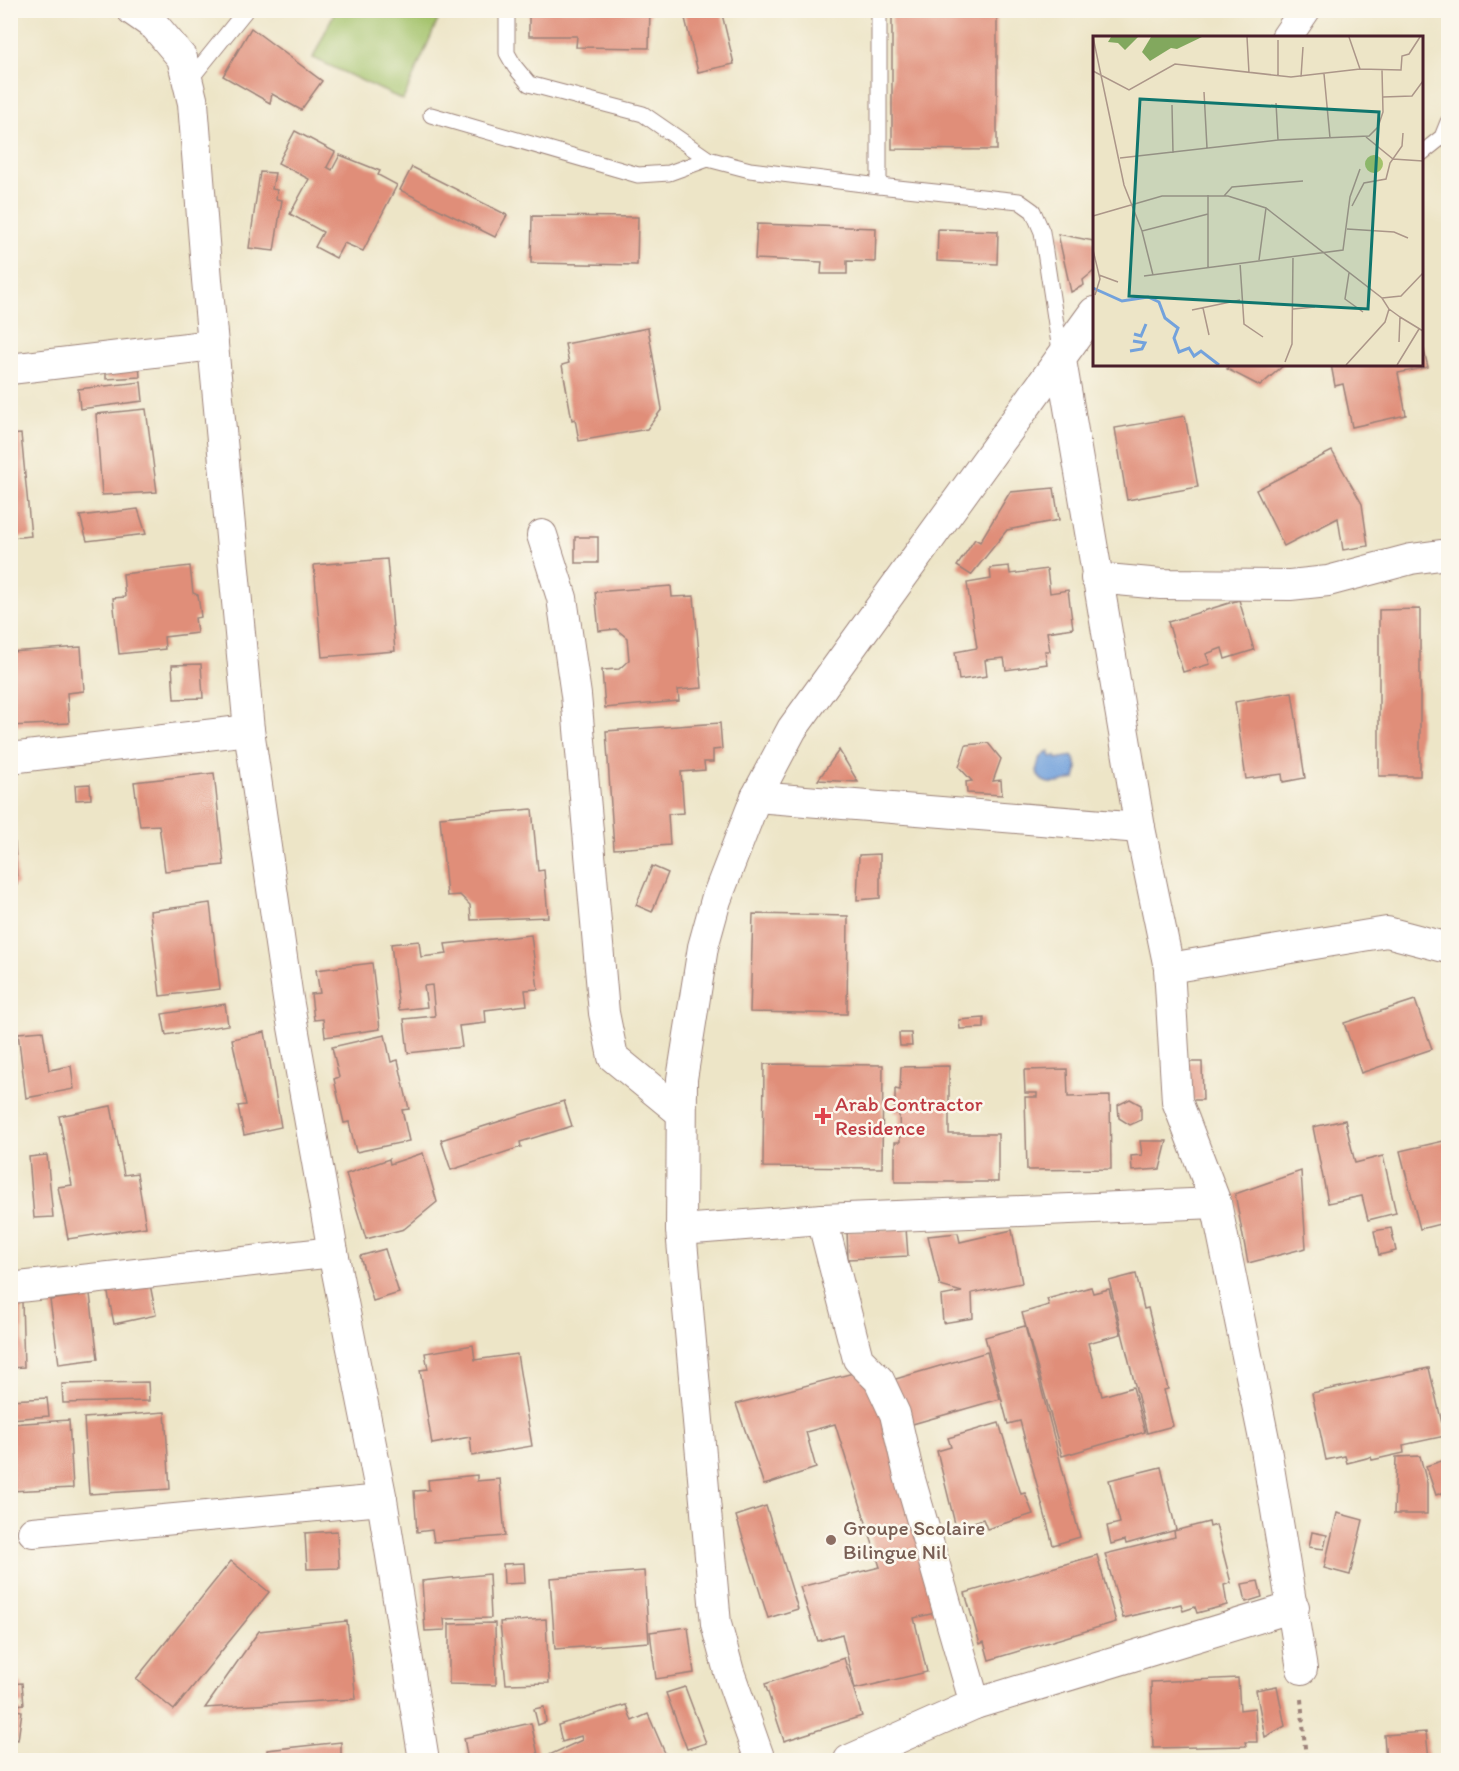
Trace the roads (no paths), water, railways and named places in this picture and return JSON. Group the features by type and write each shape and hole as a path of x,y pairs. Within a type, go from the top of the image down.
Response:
{"street":[{"path":"132,10 155,26 182,58 193,103 249,730 288,999 333,1252 382,1500 424,1761"},
{"path":"1287,36 1305,10"},
{"path":"760,1761 729,1672 716,1624 681,1230 682,1079 703,947 716,900 756,797 792,729 1093,315"},
{"path":"10,369 213,345"},
{"path":"1061,360 1140,828 1169,968 1177,1101 1216,1203 1266,1449 1294,1607 1302,1669"},
{"path":"542,535 562,598 576,695 604,1013 613,1057 680,1112"},
{"path":"1096,578 1161,584 1290,585 1329,581 1411,559 1449,554"},
{"path":"10,758 249,730"},
{"path":"756,797 1140,828"},
{"path":"1169,968 1388,932 1416,938 1448,952"},
{"path":"681,1230 822,1219 1216,1203"},
{"path":"822,1219 858,1359 879,1380 895,1414 909,1476 975,1704"},
{"path":"10,1288 333,1252"},
{"path":"33,1532 382,1500"},
{"path":"849,1761 975,1704 1294,1607"}],"lane":[{"path":"188,82 246,10"},
{"path":"507,10 507,53 529,84 643,114 708,159 750,170 1019,201 1033,211 1042,232 1061,360"},
{"path":"879,10 879,186"},
{"path":"431,115 638,174 669,173 708,159"},
{"path":"1423,152 1442,137 1449,122"}],"water":[{"path":"1049,751 1051,757 1056,756 1057,759 1072,756 1077,767 1075,779 1053,783 1040,778 1038,763"}],"place":[{"name":"Arab Contractor Residence","path":"823,1116"},
{"name":"Groupe Scolaire Bilingue Nil","path":"831,1540"}]}
